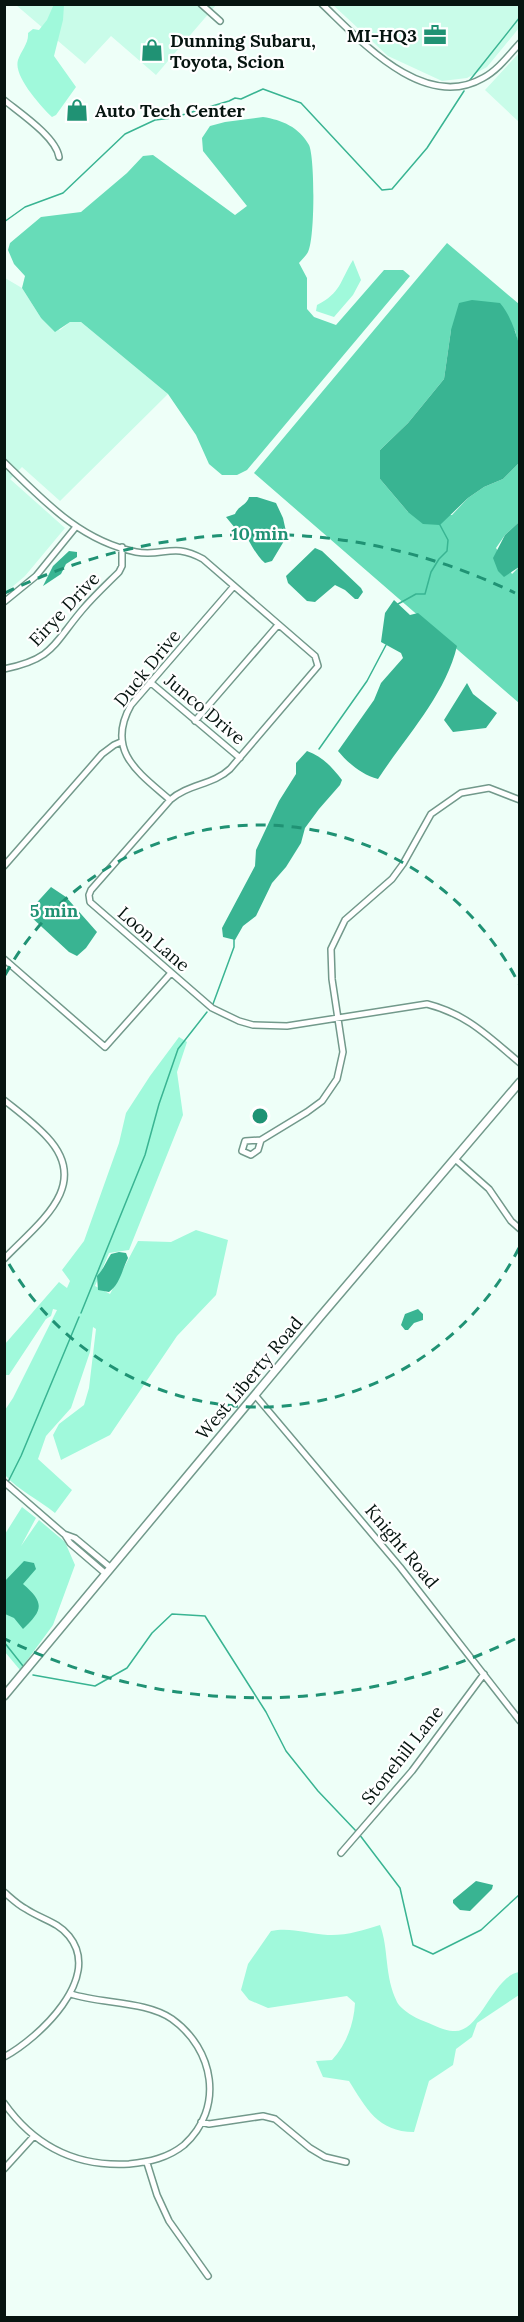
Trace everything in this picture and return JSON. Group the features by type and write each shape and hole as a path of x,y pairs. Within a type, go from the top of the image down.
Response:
{"main road":[{"name":"West Liberty Road","path":"4,1696 519,1082"}],"street":[{"path":"201,4 220,21"},
{"path":"322,4 395,68 414,79 438,87 460,87 482,79 494,71 519,43"},
{"path":"4,100 50,139 59,157"},
{"path":"4,462 75,528 134,552 151,554 169,550 188,551 203,559 278,625 195,720"},
{"path":"4,602 36,576 75,528"},
{"name":"Eirye Drive","path":"4,669 30,664 45,655 61,639 83,610 119,572 122,566 122,547"},
{"name":"Duck Drive","path":"121,742 123,722 127,712 150,682 234,586"},
{"name":"Loon Lane","path":"278,625 315,656 318,666 221,778 177,794 170,800 91,890 89,899 92,905 212,1008 239,1021 268,1026 287,1026 427,1004 448,1010 470,1022 519,1063"},
{"name":"Junco Drive","path":"150,682 240,758"},
{"path":"4,866 102,754 121,742 134,768 170,800"},
{"path":"261,1140 258,1150 251,1155 242,1152 244,1141 261,1140 322,1101 337,1079 343,1052 340,1018 332,979 331,949 345,920 392,879 403,864 430,814 461,793 489,788 519,800"},
{"path":"4,959 105,1047 171,973"},
{"path":"4,1100 47,1137 60,1154 65,1180 56,1204 4,1259"},
{"path":"455,1159 489,1189 519,1229"},
{"name":"Knight Road","path":"255,1395 400,1567 519,1721"},
{"path":"4,1482 64,1534 75,1538 108,1571"},
{"name":"Stonehill Lane","path":"341,1853 412,1772 484,1674"},
{"path":"4,1892 25,1909 56,1924 71,1938 79,1959 71,1994 39,2031 4,2057"},
{"path":"4,2103 34,2136 53,2149 91,2163 106,2165 147,2163 166,2156 183,2145 201,2122 208,2102 209,2081 202,2052 190,2034 171,2018 157,2011 71,1994"},
{"path":"201,2122 209,2124 263,2116 274,2119 325,2157 346,2162"},
{"path":"4,2169 34,2136"},
{"path":"147,2163 157,2195 169,2221 208,2276"}],"shaded area":[{"path":"54,4 64,5 63,20 54,56 76,87 56,115 52,117 24,82 18,67 18,60 26,44 28,33 33,29 39,30 47,20"},
{"name":"Dunning Subaru, Toyota, Scion","path":"16,5 216,5 156,75 111,36 85,64"},
{"path":"333,5 519,5 519,28 487,67 467,78 442,81 388,56"},
{"path":"519,53 519,122 485,90"},
{"path":"263,117 289,125 300,133 309,145 313,181 312,232 308,252 299,263 307,278 307,309 314,317 336,325 384,270 403,270 410,276 247,470 237,475 222,475 209,464 196,435 168,394 81,322 70,322 55,332 41,318 22,288 25,276 14,264 8,250 10,243 41,217 81,212 127,173 143,156 153,155 235,215 247,206 203,151 202,138 210,126"},
{"path":"447,243 519,304 519,347 515,330 451,330 444,379 408,423 380,450 380,479 408,512 452,515 468,498 484,487 503,479 519,463 519,522 505,535 496,548 512,574 519,567 519,703 254,473"},
{"path":"353,260 361,280 353,295 334,317 316,311 317,305 336,291"},
{"path":"5,278 22,288 41,318 60,330 70,322 81,322 168,394 60,501 22,467 10,479 65,528 25,576 5,593"},
{"path":"472,300 500,303 510,318 520,347 519,463 503,479 484,487 468,498 440,525 423,524 408,512 380,479 380,450 408,423 444,379 451,330 459,303"},
{"path":"249,497 276,503 283,518 287,536 272,561 265,563 257,555 242,531 238,527 235,528 226,517 235,514"},
{"path":"519,522 519,567 504,577 498,571 493,558 505,535"},
{"path":"315,548 322,551 361,588 363,592 358,599 335,585 315,602 307,601 288,583 286,576"},
{"path":"69,551 77,552 77,557 66,564 61,574 43,586 53,566"},
{"path":"394,600 410,615 418,613 457,646 444,682 434,699 378,779 356,768 338,751 374,700 381,683 403,658 401,653 381,642 385,613"},
{"path":"467,683 473,694 497,713 486,728 453,732 444,720"},
{"path":"307,751 330,766 342,780 340,785 305,828 301,843 286,867 272,883 256,916 243,926 235,940 223,937 222,928 255,866 256,850 279,801 296,774 296,763"},
{"path":"51,887 66,897 97,932 77,956 69,952 30,916 31,909"},
{"path":"179,1037 187,1042 177,1072 183,1115 129,1250 109,1253 95,1286 110,1294 138,1241 171,1242 196,1230 228,1240 216,1295 177,1336 110,1435 61,1460 53,1435 59,1424 84,1405 89,1388 96,1329 93,1327 90,1352 71,1408 46,1436 38,1459 72,1490 55,1513 16,1486 5,1475 5,1410 57,1310 53,1309 51,1316 46,1319 9,1375 5,1375 5,1344 59,1282 67,1288 70,1281 62,1270 84,1241 119,1143 126,1113"},
{"path":"126,1253 128,1258 118,1281 109,1292 98,1290 97,1276 111,1254"},
{"path":"418,1309 423,1314 423,1320 405,1330 401,1325 405,1314"},
{"path":"22,1507 36,1518 21,1546 39,1520 65,1542 75,1565 53,1625 20,1670 5,1652 5,1534"},
{"path":"24,1561 34,1563 36,1569 23,1584 35,1596 39,1606 35,1617 23,1629 14,1618 5,1614 4,1582"},
{"path":"476,1881 493,1885 492,1889 470,1911 460,1910 453,1900"},
{"path":"380,1925 390,1982 397,2002 422,2021 443,2029 453,2031 471,2024 502,1983 519,1972 519,1995 477,2023 472,2037 456,2049 453,2065 429,2081 414,2132 391,2128 374,2117 349,2081 323,2077 316,2061 332,2060 345,2041 351,2026 355,2003 347,1996 268,2008 249,2000 241,1990 248,1964 271,1931 293,1930 334,1935"}],"waterway":[{"path":"470,80 520,17"},
{"path":"4,222 25,207 63,193 125,134 155,120 172,118 235,98 241,99 263,89 301,103 382,190 392,189 427,148 464,91"},
{"path":"398,604 416,594 425,594 431,572 447,551 448,540 440,525"},
{"path":"319,749 367,681 386,645"},
{"path":"213,1004 234,947 234,939"},
{"path":"81,1313 145,1155 178,1049 207,1012"},
{"path":"8,1482 79,1317"},
{"path":"33,1675 95,1686 127,1668 152,1633 172,1614 205,1616 266,1712 286,1751 318,1791 356,1831"},
{"path":"4,1642 23,1666"},
{"path":"359,1834 400,1888 413,1945 433,1954 481,1930 520,1894"}],"place":[{"name":"MI-HQ3","path":"435,35"},
{"name":"Dunning Subaru, Toyota, Scion","path":"152,50"},
{"name":"Auto Tech Center","path":"77,110"}]}
